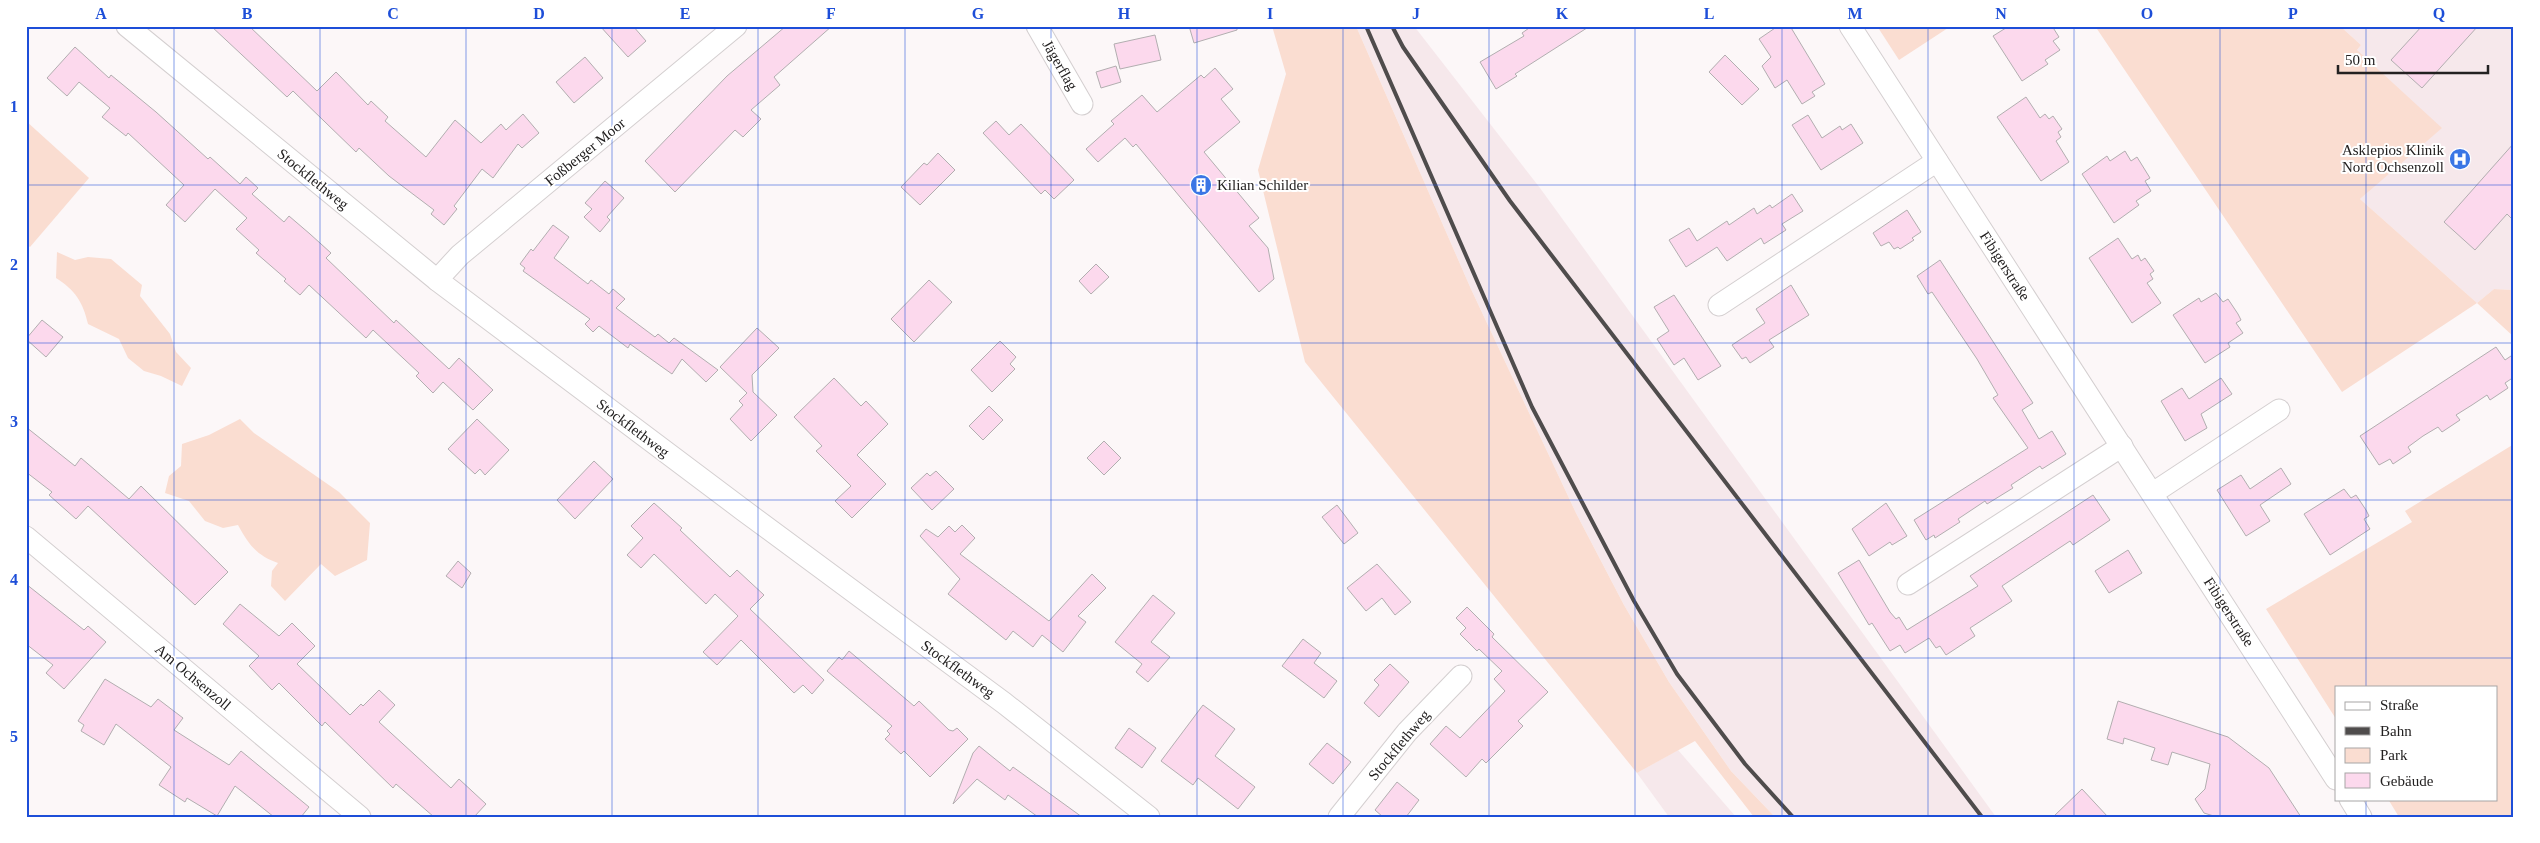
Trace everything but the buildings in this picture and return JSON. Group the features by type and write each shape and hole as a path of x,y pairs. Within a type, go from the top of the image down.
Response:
{"street":[{"name":"Stockflethweg","path":"127,26 437,280 1004,703 1149,817"},
{"name":"Jägerflag","path":"1037,26 1082,104"},
{"name":"Fibigerstraße","path":"1850,26 2335,777"},
{"name":"Foßberger Moor","path":"437,280 460,255 725,30"},
{"path":"1719,305 1937,161"},
{"path":"2152,493 2279,410"},
{"path":"1908,584 2122,446"},
{"name":"Am Ochsenzoll","path":"26,537 360,817"},
{"name":"Stockflethweg","path":"1339,817 1407,732 1461,676"},
{"path":"2351,800 2361,817"}],"shaded area":[{"path":"1356,26 1414,26 1540,188 1996,817 1775,817 1731,771 1669,682 1624,605 1576,513 1471,289"},
{"name":"Asklepios Klinik Nord Ochsenzoll","path":"2340,26 2514,26 2514,290 2494,289 2477,303 2360,199 2369,191 2357,50 2361,45"},
{"path":"1678,750 1736,817 1669,817 1637,773"}],"green space":[{"path":"1272,26 1356,26 1471,289 1576,513 1624,605 1669,682 1731,771 1775,817 1754,817 1695,741 1637,773 1305,362 1258,170 1286,74"},
{"path":"1877,26 1951,26 1899,60"},
{"path":"2095,26 2340,26 2361,45 2357,50 2442,128 2360,199 2477,303 2342,392"},
{"path":"26,121 89,178 30,247 26,244"},
{"path":"57,252 75,260 88,257 111,259 142,285 140,296 170,334 176,352 191,368 182,386 161,376 144,371 128,358 119,339 88,324 84,309 77,297 56,278"},
{"path":"2494,289 2514,290 2514,337 2477,303"},
{"path":"240,419 254,433 339,492 370,523 367,560 335,576 321,564 285,601 271,586 272,571 278,563 264,557 254,549 238,525 223,528 205,521 189,501 165,493 169,476 181,466 182,444 209,435"},
{"path":"2514,444 2514,817 2399,817 2389,800 2498,800 2498,686 2335,686 2335,717 2266,609 2412,522 2405,511"}],"railway":[{"path":"1366,26 1532,407 1634,601 1677,674 1745,764 1793,817"},
{"path":"1392,26 1403,47 1510,201 1982,817"}],"place":[{"name":"Asklepios Klinik Nord Ochsenzoll","path":"2460,159"},
{"name":"Kilian Schilder","path":"1201,185"}]}
